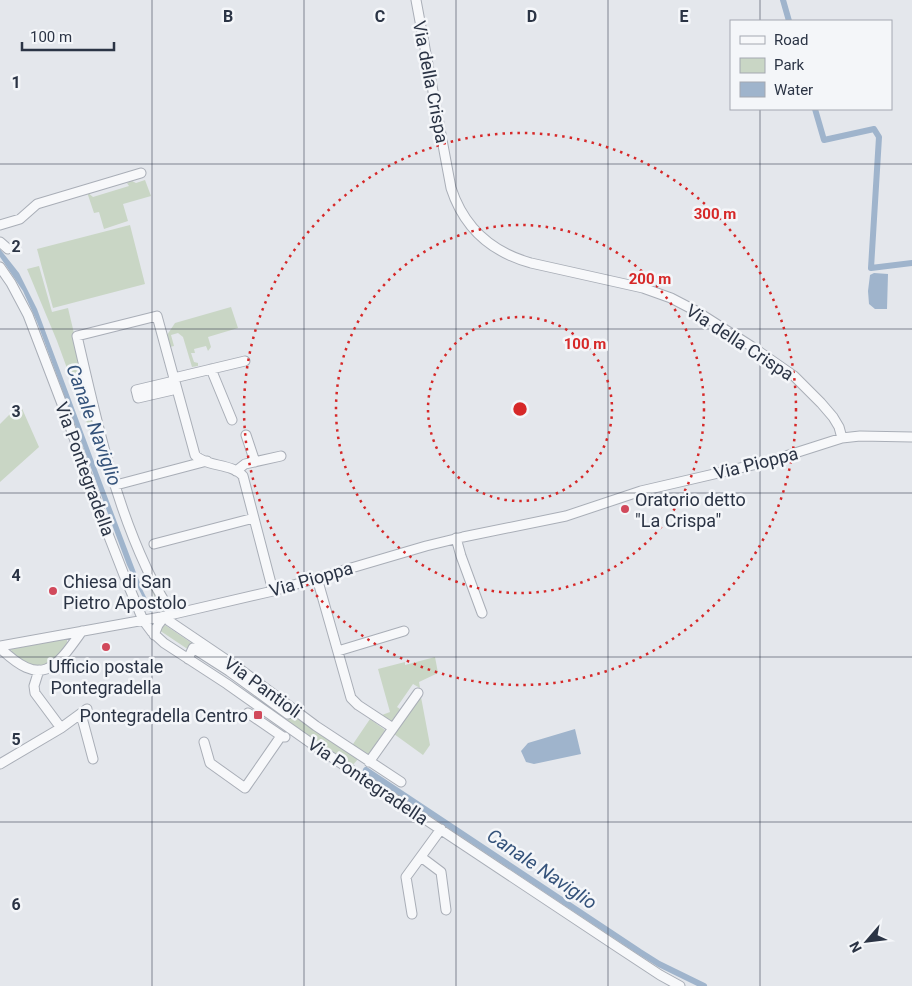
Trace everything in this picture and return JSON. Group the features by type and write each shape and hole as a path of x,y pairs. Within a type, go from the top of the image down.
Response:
{"street":[{"name":"Via della Crispa","path":"416,0 451,188 462,214 472,227 490,244 514,258 643,288 671,298 696,311 794,376 822,403 833,417 840,427 842,438"},
{"path":"0,225 20,219 37,204 141,173"},
{"path":"0,242 8,249"},
{"name":"Via Pontegradella","path":"0,266 11,282 28,316 62,404 111,542 145,623 154,635 295,732 618,948 680,986"},
{"path":"154,635 158,625 168,615 138,548 116,485 96,416 77,336 157,316 195,455 198,458 236,471 244,479 273,591"},
{"path":"175,382 211,369 245,362"},
{"path":"211,369 232,420"},
{"path":"246,435 255,462"},
{"name":"Via Pioppa","path":"0,647 82,631 145,623 168,615 273,591 456,538 566,516 641,491 770,461 842,438 860,436 912,437"},
{"path":"236,471 245,464 281,456"},
{"path":"116,485 207,461"},
{"path":"154,544 254,518"},
{"path":"456,538 482,613"},
{"path":"317,578 351,698 358,705 393,728"},
{"name":"Via Pantioli","path":"168,615 170,621 236,667 290,711 401,782"},
{"path":"61,728 35,693 34,686 39,670 50,668 57,663 82,631"},
{"path":"338,651 404,631"},
{"name":"Via Pioppa","path":"0,647 19,665 27,669 39,670"},
{"path":"188,658 193,648 290,711 282,722"},
{"path":"354,771 393,728 418,694"},
{"path":"0,764 61,728 84,711 94,759"},
{"path":"204,742 210,763 245,788 281,736 248,713"},
{"name":"Via Pontegradella","path":"281,736 283,738 295,732"},
{"name":"Via Pontegradella","path":"412,914 406,877 441,829"},
{"path":"421,857 441,872 446,910"}],"green space":[{"path":"145,180 151,196 123,204 128,221 104,229 99,212 94,213 87,192 93,197 129,186 127,183 132,181 136,183"},
{"path":"130,225 145,284 53,308 37,249"},
{"path":"39,266 52,312 68,308 110,477 170,613 162,613 133,548 57,341 27,269"},
{"path":"231,307 238,328 208,337 211,347 208,351 206,346 194,349 195,353 191,353 194,362 198,363 198,366 192,367 183,337 178,333 171,335 174,346 170,347 167,335 175,323"},
{"path":"20,404 39,447 0,482 0,424"},
{"path":"165,625 193,644 189,650 159,630"},
{"path":"63,638 67,640 67,645 62,654 49,664 39,666 17,659 11,648"},
{"path":"435,657 438,673 419,682 420,688 413,684 397,707 400,709 392,721 382,715 390,712 378,669 405,662 405,665"},
{"path":"421,697 430,745 423,755 394,734"},
{"path":"292,714 358,759 352,766 286,722"},
{"path":"370,719 385,730 366,758 351,747"}],"water":[{"path":"0,249 19,273 37,309 143,591 153,611 150,612 127,565 37,322 23,291 0,257"},
{"path":"874,273 888,274 887,309 875,309 869,304 870,275"},
{"path":"575,729 581,754 534,764 526,762 521,751 528,743"}],"waterway":[{"path":"783,0 789,20"},
{"path":"815,110 824,140 874,129 879,137 871,268 912,263"},
{"name":"Canale Naviglio","path":"366,770 640,952 659,964 704,986"}],"place":[{"name":"Oratorio detto \"La Crispa\"","path":"625,509"},
{"name":"Chiesa di San Pietro Apostolo","path":"53,591"},
{"name":"Ufficio postale Pontegradella","path":"106,647"},
{"name":"Pontegradella Centro","path":"258,715"}]}
